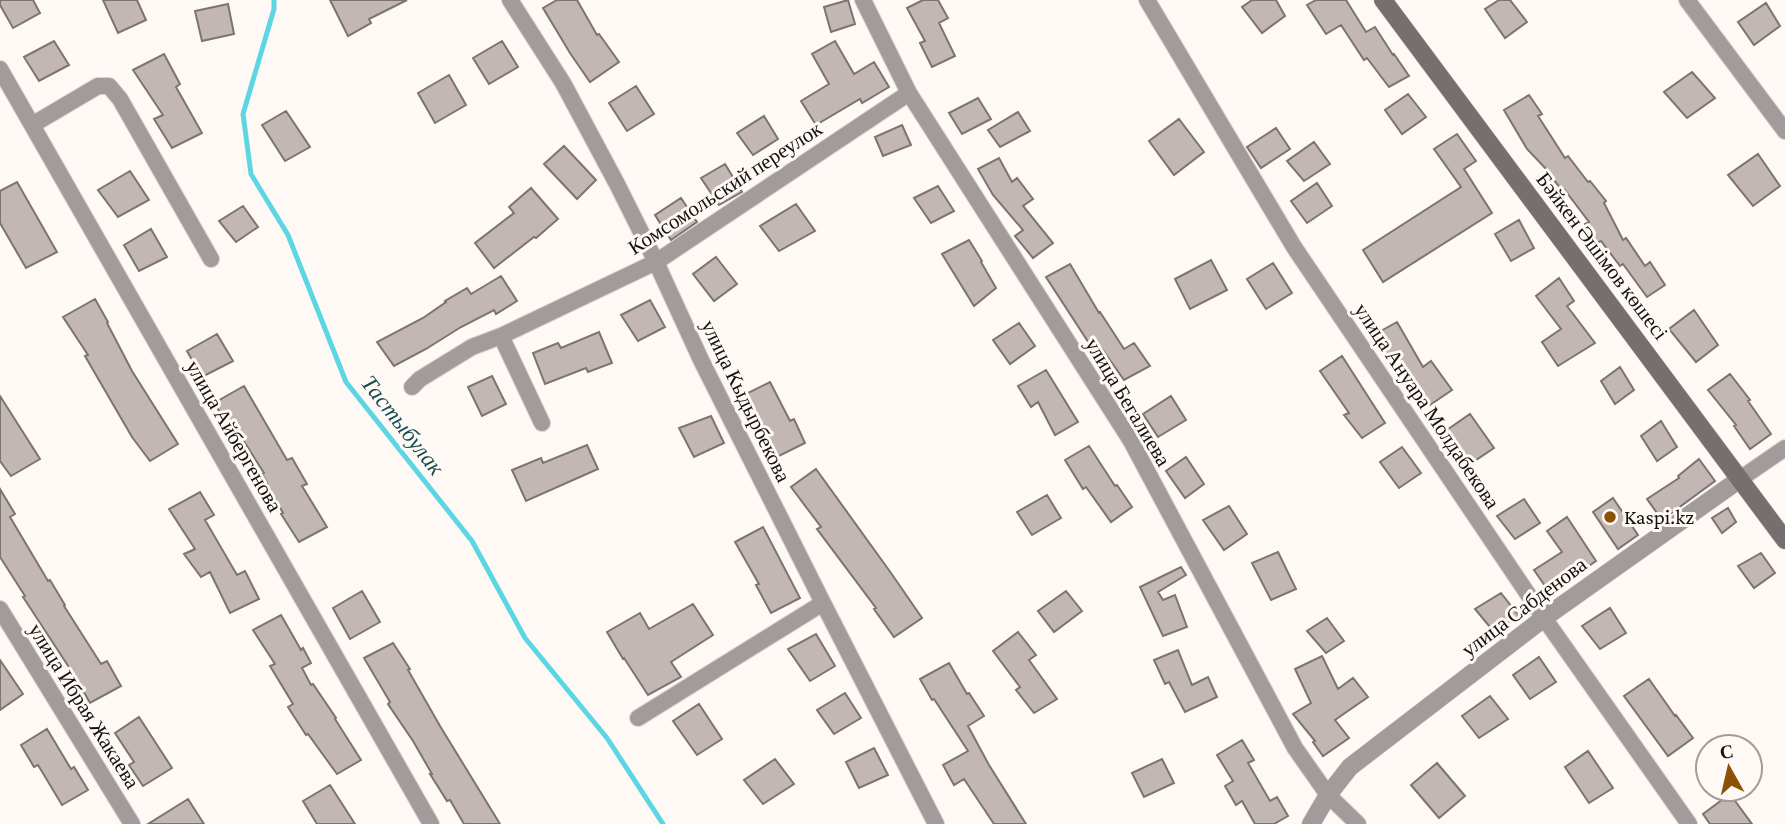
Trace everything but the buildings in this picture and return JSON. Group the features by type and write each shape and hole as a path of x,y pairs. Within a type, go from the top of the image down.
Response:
{"main road":[{"name":"Бәйкен Әшімов көшесі","path":"1383,0 1785,540"}],"street":[{"name":"улица Кыдырбекова","path":"510,0 563,83 656,262 701,360 936,824"},
{"name":"улица Бегалиева","path":"863,0 909,93 1130,441 1295,748 1328,795 1358,824"},
{"name":"улица Ануара Молдабекова","path":"1147,0 1294,247 1544,618 1689,824"},
{"path":"1687,0 1785,131"},
{"name":"улица Айбергенова","path":"0,69 431,824"},
{"path":"32,125 98,86 109,86 120,99 211,258"},
{"name":"Комсомольский переулок","path":"412,387 472,346 501,336 656,262 909,93"},
{"path":"501,336 542,423"},
{"name":"улица Сабденова","path":"1311,824 1328,795 1350,767 1544,618 1785,448"},
{"path":"638,718 823,603"},
{"name":"улица Ибрая Жакаева","path":"0,610 132,824"}],"waterway":[{"name":"Тастыбулак","path":"274,0 274,9 243,114 251,174 288,235 346,382 472,541 525,638 607,738 663,824"}],"place":[{"name":"Kaspi.kz","path":"1610,517"}]}
